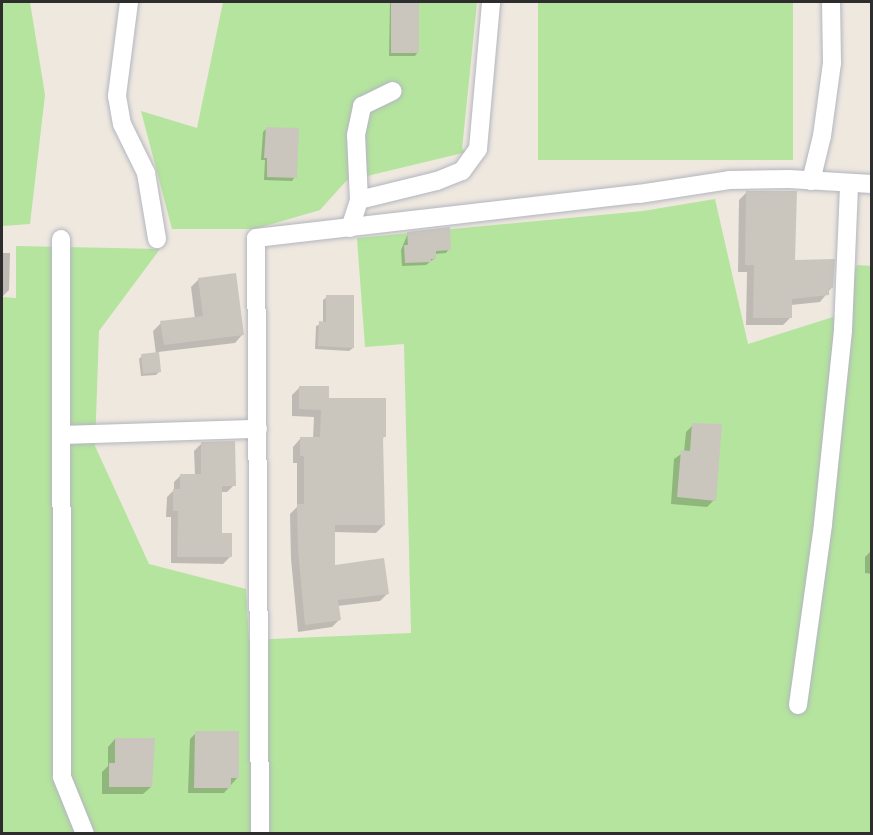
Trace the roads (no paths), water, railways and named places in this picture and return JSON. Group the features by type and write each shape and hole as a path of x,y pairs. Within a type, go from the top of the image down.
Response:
{"street":[{"path":"129,2 117,96 122,124 146,173 157,239"},
{"path":"359,200 437,181 462,171 478,149 491,2"},
{"path":"811,181 822,136 832,63 831,2"},
{"path":"350,228 359,200 356,135 362,106 393,91"},
{"path":"260,834 256,238 639,194 729,180 872,184"},
{"path":"798,705 823,524 842,341 849,184"},
{"path":"62,239 63,777 85,834"},
{"path":"63,435 258,429"}]}
